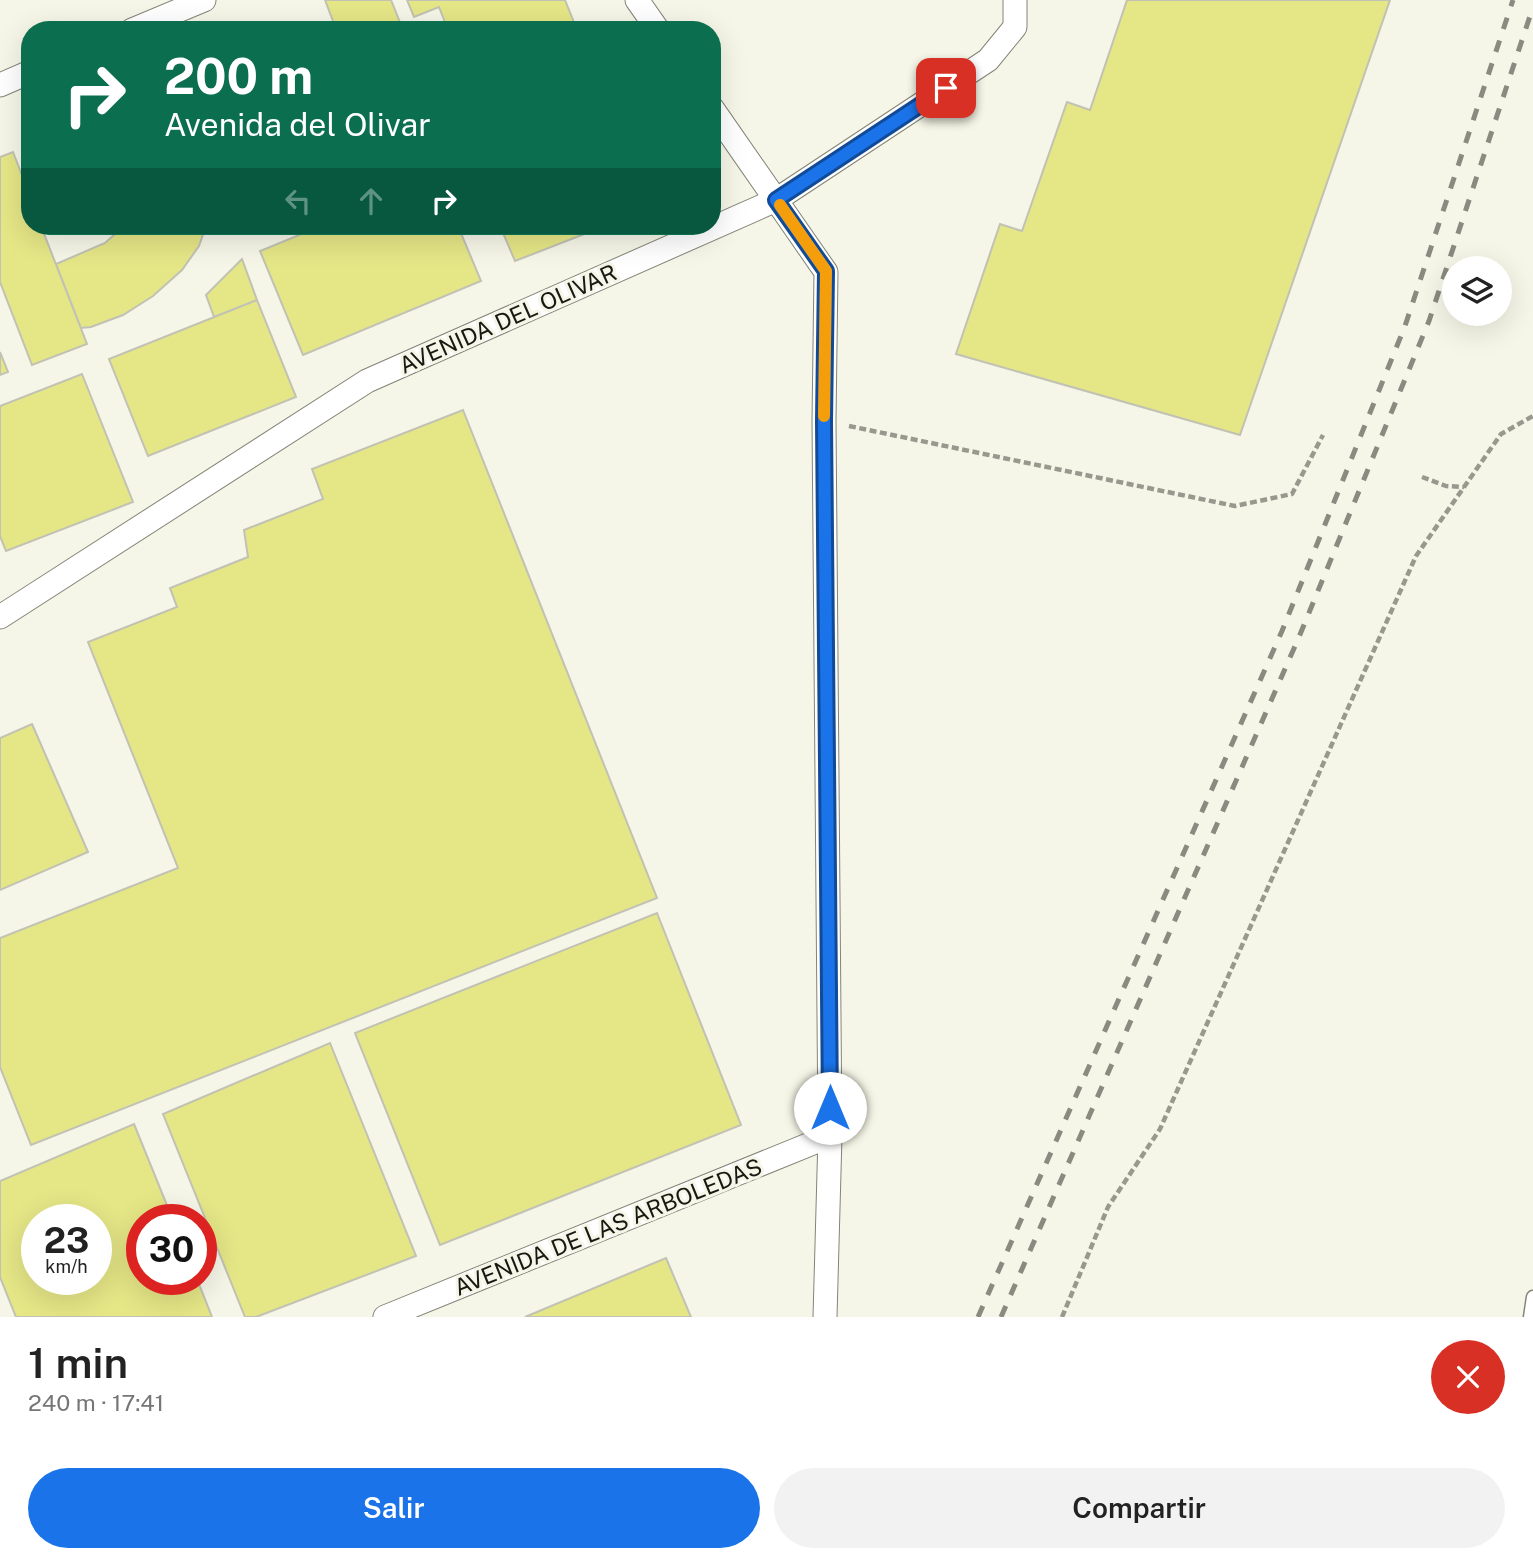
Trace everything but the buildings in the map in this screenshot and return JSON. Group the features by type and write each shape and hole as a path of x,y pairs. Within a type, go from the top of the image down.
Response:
{"street":[{"path":"154,21 204,0"},
{"path":"637,0 652,21"},
{"name":"AVENIDA DEL OLIVAR","path":"721,224 776,200 988,60 1015,27 1015,0"},
{"path":"0,85 21,76"},
{"path":"721,121 826,271 824,421 830,1136 825,1317"},
{"name":"AVENIDA DEL OLIVAR","path":"0,617 367,382 697,235"},
{"name":"AVENIDA DE LAS ARBOLEDAS","path":"385,1317 830,1136"}],"lane":[{"path":"1530,1317 1533,1297"}],"path":[{"path":"1062,1317 1108,1207 1160,1129 1416,556 1501,434 1533,416"},
{"path":"824,421 1235,506 1292,494 1323,435"},
{"path":"1422,477 1446,486 1465,487"}],"railway":[{"path":"978,1317 1282,631 1405,326 1513,0"},
{"path":"1001,1317 1299,637 1429,321 1533,7"}],"slow traffic":[{"path":"780,205 826,271 824,416"}],"route":[{"path":"830,1108 824,421 826,271 776,200 946,88"}]}
